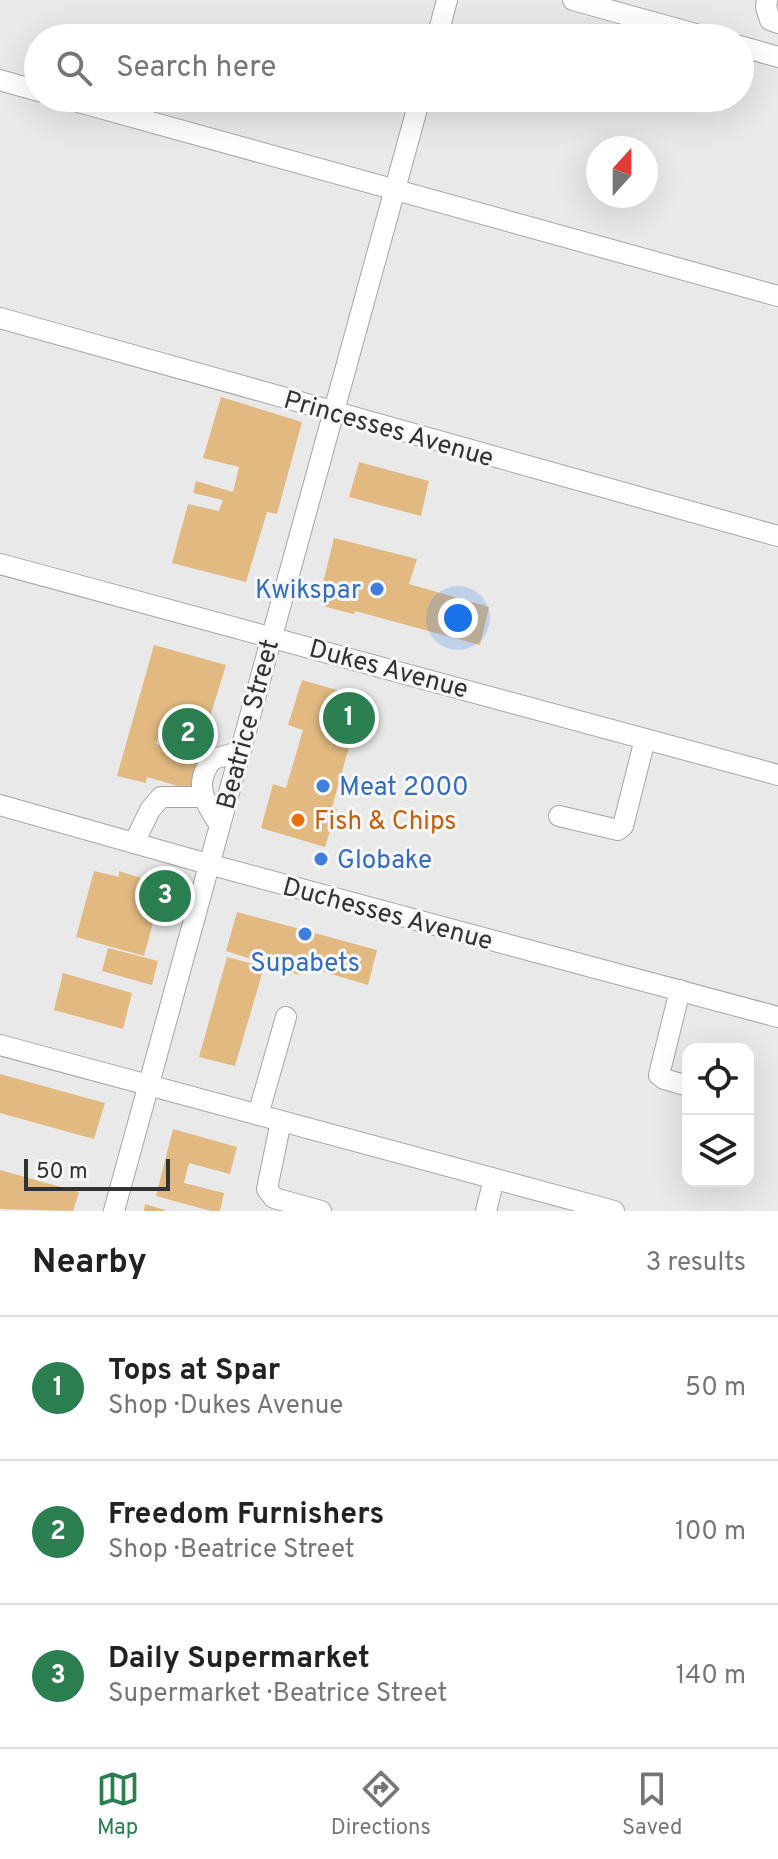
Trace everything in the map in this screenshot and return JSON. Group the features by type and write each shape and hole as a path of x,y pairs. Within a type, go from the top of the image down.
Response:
{"street":[{"path":"441,24 447,0"},
{"path":"573,0 660,24"},
{"path":"767,0 770,20 778,23"},
{"path":"754,50 778,57"},
{"path":"0,80 24,87"},
{"path":"114,112 778,296"},
{"name":"Beatrice Street","path":"114,1211 416,112"},
{"name":"Princesses Avenue","path":"0,318 778,536"},
{"name":"Dukes Avenue","path":"0,564 778,775"},
{"path":"559,816 618,830 623,826 645,739"},
{"path":"219,824 202,797 201,789 210,763 239,752"},
{"path":"134,843 150,810 161,797 202,797"},
{"name":"Duchesses Avenue","path":"0,805 778,1017"},
{"path":"680,990 659,1075 682,1084"},
{"path":"258,1115 286,1017"},
{"path":"0,1045 614,1211"},
{"path":"281,1121 268,1194 321,1211"},
{"path":"486,1211 494,1179"}],"building":[{"path":"221,397 302,422 277,514 267,512 246,582 172,563 188,504 219,511 223,500 193,493 196,481 233,492 239,467 203,458"},
{"path":"359,462 429,481 421,516 349,497"},
{"path":"334,538 417,559 409,584 489,607 480,645 355,611 354,614 326,607 319,599"},
{"path":"154,645 226,665 205,733 163,721 156,744 208,759 199,792 147,777 146,783 117,776"},
{"path":"302,680 375,701 363,740 352,737 332,807 337,809 325,847 261,828 273,784 286,788 303,730 288,725"},
{"path":"94,871 119,877 119,871 163,885 144,956 76,937"},
{"path":"237,912 377,950 368,985 301,965 299,975 226,951"},
{"path":"108,948 158,961 152,985 102,971"},
{"path":"227,957 264,967 235,1066 199,1057"},
{"path":"63,973 132,993 123,1029 54,1010"},
{"path":"0,1074 105,1103 94,1139 0,1113"},
{"path":"173,1129 237,1147 230,1174 189,1163 184,1183 224,1193 220,1211 156,1196"},
{"path":"0,1170 79,1192 73,1211 0,1209"},
{"path":"145,1204 165,1210 165,1211 144,1211"}],"place":[{"name":"Kwikspar","path":"377,589"},
{"name":"Tops at Spar","path":"349,718"},
{"name":"Freedom Furnishers","path":"188,734"},
{"name":"Meat 2000","path":"323,786"},
{"name":"Fish & Chips","path":"298,820"},
{"name":"Globake","path":"321,859"},
{"name":"Daily Supermarket","path":"165,896"},
{"name":"Supabets","path":"305,934"}]}
